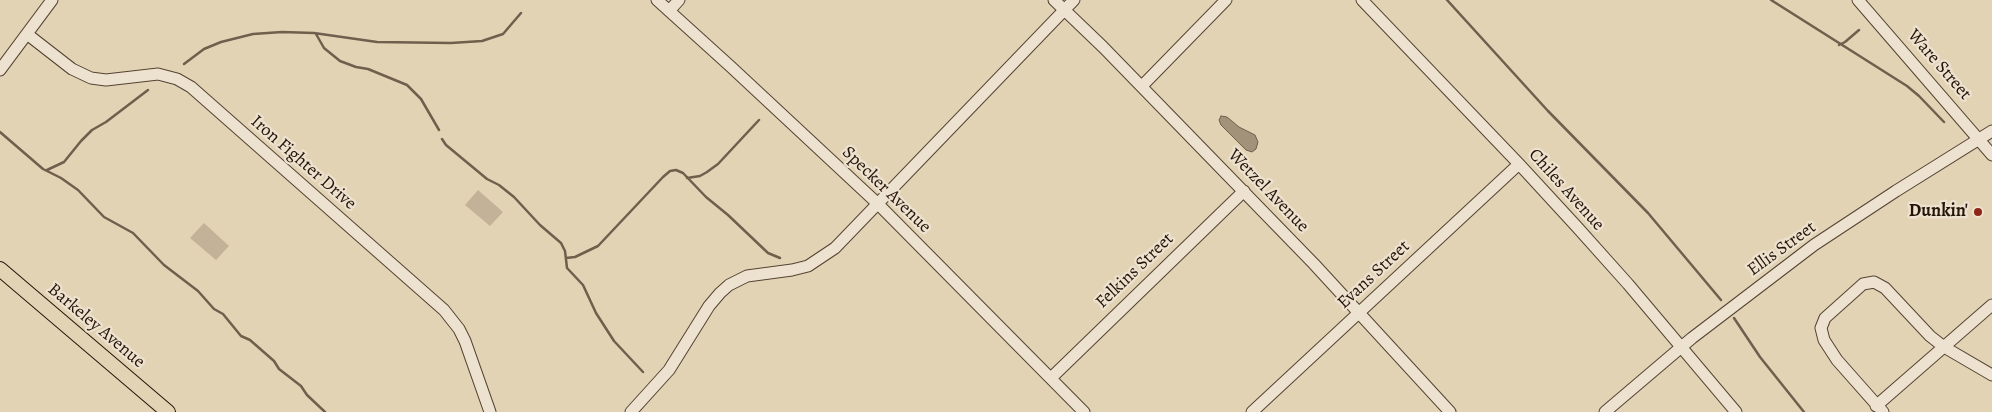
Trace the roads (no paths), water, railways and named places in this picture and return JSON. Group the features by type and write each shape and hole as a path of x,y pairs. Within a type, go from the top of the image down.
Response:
{"main road":[{"name":"Barkeley Avenue","path":"0,269 168,412"}],"street":[{"path":"0,70 52,0"},
{"name":"Specker Avenue","path":"657,0 877,204 1084,412"},
{"path":"669,11 679,0"},
{"name":"Wetzel Avenue","path":"1054,0 1142,86 1244,191 1359,312 1450,412"},
{"path":"631,412 669,370 708,306 720,293 747,276 792,270 816,262 836,248 1074,0"},
{"path":"1142,86 1226,0"},
{"name":"Chiles Avenue","path":"1362,0 1519,164 1628,284 1736,412"},
{"name":"Ware Street","path":"1858,0 1992,155"},
{"name":"Iron Fighter Drive","path":"27,34 72,69 90,78 106,80 158,74 177,79 191,87 444,310 459,329 465,341 490,412"},
{"name":"Ellis Street","path":"1605,412 1681,347 1814,245 1896,191 1992,132"},
{"name":"Evans Street","path":"1252,412 1519,164"},
{"name":"Felkins Street","path":"1051,378 1244,191"},
{"path":"1992,306 1944,347 1880,409 1824,340 1822,328 1825,318 1863,284 1874,282 1885,288 1930,336 1944,347 1992,375"}],"waterway":[{"path":"1447,0 1548,111 1648,213 1721,300"},
{"path":"1771,0 1907,86 1944,122"},
{"path":"184,64 204,49 221,42 253,34 282,32 314,33 377,42 451,43 482,41 503,34 521,13"},
{"path":"1839,45 1859,30"},
{"path":"316,34 324,48 340,61 368,69 407,85 421,99 439,130"},
{"path":"47,170 64,162 92,130 106,122 148,90"},
{"path":"687,178 700,176 718,164 759,120"},
{"path":"0,132 43,169 61,178 78,190 104,217 133,233 164,265 198,291 214,309 223,314 241,336 250,340 274,361 279,369 301,386 307,395 325,412"},
{"path":"442,139 446,145 487,179 499,185 514,197 540,225 561,243 565,251 567,268 583,285 596,313 614,341 643,372"},
{"path":"566,258 575,257 598,246 663,177 670,171 676,170 683,173 706,197 768,253 780,258"},
{"path":"1734,318 1760,357 1804,412"}],"place":[{"name":"Dunkin'","path":"1978,212"}]}
